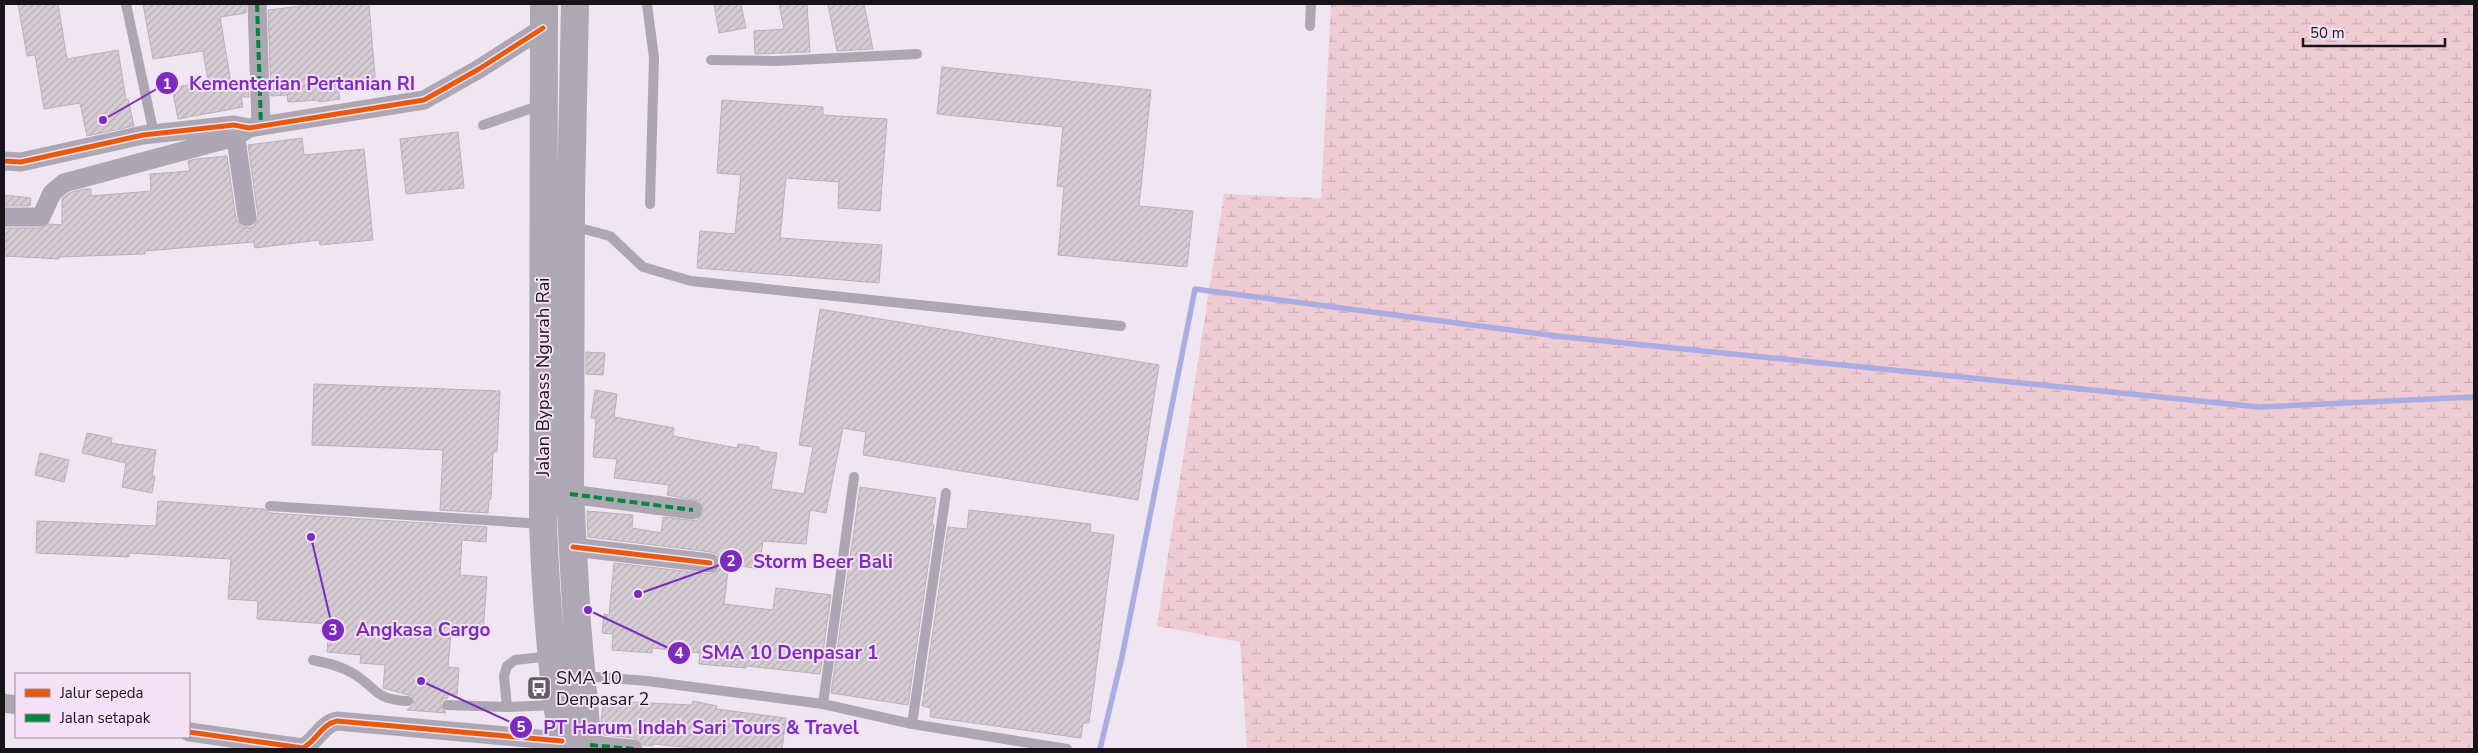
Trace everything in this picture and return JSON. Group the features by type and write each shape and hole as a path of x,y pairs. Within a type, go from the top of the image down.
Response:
{"highway":[{"name":"Jalan Bypass Ngurah Rai","path":"575,4 571,226 570,494 581,676 577,746"},
{"name":"Jalan Bypass Ngurah Rai","path":"544,16 543,524 546,602 556,706 577,746"}],"street":[{"path":"247,217 245,129 257,4"},
{"path":"4,216 41,217 52,192 64,183 245,129 424,100 479,69 544,16"},
{"path":"4,161 21,162 154,134 184,130 245,129"},
{"path":"570,494 693,510"},
{"path":"573,547 710,563"},
{"path":"190,732 303,748 311,743 329,723 337,722 577,746 633,749"}],"lane":[{"path":"126,4 154,134"},
{"path":"647,4 654,58 650,204"},
{"path":"1310,26 1311,4"},
{"path":"710,60 777,61 918,54"},
{"path":"483,125 543,105"},
{"path":"571,226 610,236 643,267 691,281 1121,326"},
{"path":"823,704 854,477"},
{"path":"912,724 946,493"},
{"path":"270,506 543,524"},
{"path":"507,707 504,676 507,666 515,660 550,656"},
{"path":"313,660 347,670 387,700 408,701"},
{"path":"581,676 647,681 823,704 912,724 1067,749"},
{"path":"447,705 556,706"}],"green space":[{"path":"1331,4 2474,4 2474,749 1247,749 1240,642 1157,626 1224,194 1321,198"}],"building":[{"path":"18,4 58,4 67,59 118,50 126,100 128,99 134,126 87,136 80,103 44,109 35,55 27,56"},
{"path":"143,4 246,4 246,13 220,17 231,83 248,81 249,97 241,97 243,107 178,119 172,88 208,81 203,51 153,59"},
{"path":"302,4 369,4 376,89 338,88 340,99 319,102 319,100 288,102 287,95 271,96 268,10 302,6"},
{"path":"714,4 741,4 746,28 719,33"},
{"path":"779,4 807,4 810,52 755,54 754,31 784,29"},
{"path":"828,4 864,4 873,49 837,51"},
{"path":"942,67 1151,90 1139,206 1193,211 1187,267 1058,255 1064,187 1057,186 1063,127 937,114"},
{"path":"722,100 823,107 823,115 887,119 880,211 838,208 839,182 786,178 780,238 882,245 879,283 697,268 700,231 735,234 741,175 717,173"},
{"path":"458,132 464,188 406,194 400,139"},
{"path":"302,138 304,155 364,149 373,240 320,245 319,240 255,248 254,242 145,251 145,254 59,257 59,259 4,256 4,228 41,228 49,224 62,225 62,199 69,193 84,189 91,189 91,196 151,191 150,174 190,171 188,161 196,159 227,156 236,219 242,227 249,228 254,226 258,216 248,145"},
{"path":"4,195 31,198 30,206 4,206"},
{"path":"820,309 1159,365 1138,500 863,455 866,432 843,428 826,513 810,510 806,544 763,541 759,569 729,564 724,604 773,610 776,588 831,595 820,674 746,666 746,668 699,664 700,653 652,648 652,653 612,650 613,634 602,633 604,614 609,615 614,563 709,574 719,570 721,564 717,554 711,552 588,537 587,511 633,515 632,528 661,533 663,517 697,521 704,511 699,501 667,495 669,485 614,478 617,459 593,457 596,419 591,418 595,390 617,394 614,417 674,428 673,436 737,448 738,444 759,447 759,450 777,453 771,489 804,494 813,447 799,445"},
{"path":"586,352 605,353 603,375 586,374"},
{"path":"314,384 500,391 497,452 493,452 491,499 489,499 488,513 440,510 443,450 312,445"},
{"path":"87,433 112,438 111,443 156,450 152,476 155,476 152,493 122,487 126,463 82,453"},
{"path":"40,453 69,460 64,482 35,475"},
{"path":"860,487 936,498 932,524 934,525 908,705 831,693"},
{"path":"158,501 264,509 270,513 487,527 486,542 462,540 460,575 487,577 483,635 451,633 448,667 459,668 457,695 448,694 448,698 443,699 440,704 446,713 407,710 414,704 412,696 383,688 385,665 360,663 361,655 327,652 329,624 257,619 258,601 228,599 231,559 129,553 129,557 36,553 37,521 156,526"},
{"path":"969,510 1091,524 1090,532 1114,535 1089,723 1083,723 1081,738 930,717 931,708 922,706 948,527 967,529"},
{"path":"693,701 717,706 716,709 786,718 782,749 703,749 653,744 653,746 643,745 634,738 604,735 601,722 603,703 631,706 631,702 692,705"}],"waterway":[{"path":"1100,749 1122,657 1195,289 1565,337 2259,407 2474,397"}],"marked path":[{"path":"257,4 261,126"},
{"path":"570,494 693,510"},
{"path":"590,745 633,749"}],"cycle path":[{"path":"4,161 21,162 143,135 234,125 249,128 424,100 479,69 543,28"},
{"path":"573,547 710,563"},
{"path":"190,732 303,748 327,725 337,721 562,741"}],"place":[{"name":"Kementerian Pertanian RI","path":"103,120"},
{"name":"Angkasa Cargo","path":"311,537"},
{"name":"Storm Beer Bali","path":"638,594"},
{"name":"SMA 10 Denpasar 1","path":"588,610"},
{"name":"PT Harum Indah Sari Tours & Travel","path":"421,681"},
{"name":"SMA 10 Denpasar 2","path":"539,688"}]}
